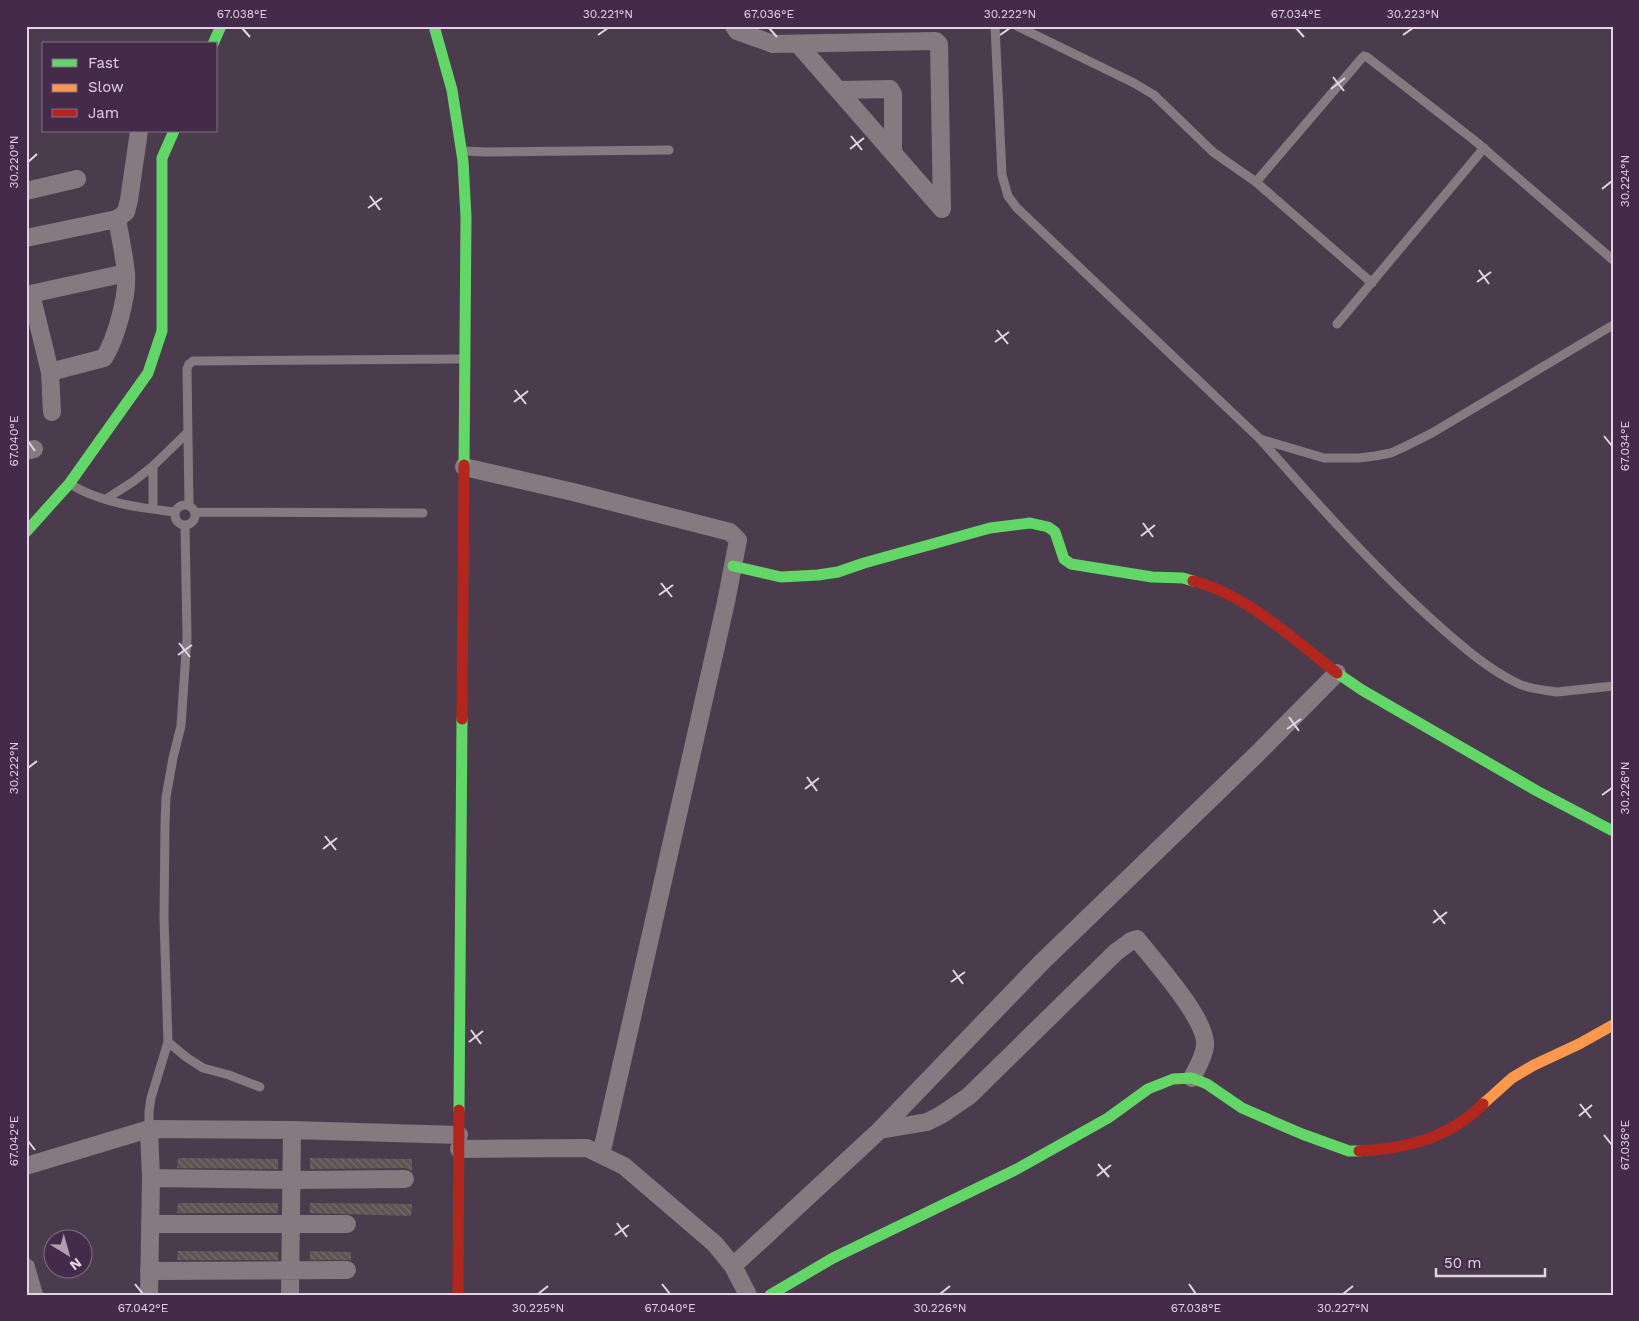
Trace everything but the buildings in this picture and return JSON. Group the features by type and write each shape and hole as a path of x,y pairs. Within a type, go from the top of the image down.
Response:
{"street":[{"path":"214,42 220,26"},
{"path":"434,26 452,90 461,151 466,217 458,1295"},
{"path":"734,26 737,31 773,44 936,41 939,44 942,209 798,44"},
{"path":"838,90 890,89 893,94 894,153"},
{"path":"26,238 117,219 126,212 139,132"},
{"path":"26,532 69,484 148,372 162,331 162,158 174,132"},
{"path":"26,191 77,179"},
{"path":"50,372 104,358 112,346 125,294 126,273 117,219"},
{"path":"52,412 50,372 29,295 126,273"},
{"path":"464,467 573,492 730,532 738,540 601,1155"},
{"path":"733,566 781,577 818,575 838,572 990,528 1030,523 1048,527 1055,532 1064,559 1072,564 1152,577 1183,578 1206,584 1226,593 1261,615 1337,674 1362,690 1437,735 1613,831"},
{"path":"733,1266 880,1130 1042,962 1337,674"},
{"path":"880,1130 927,1122 942,1115 969,1096 1116,952 1137,939 1185,1001 1202,1028 1206,1044 1203,1056 1192,1078"},
{"path":"770,1295 833,1258 1017,1169 1108,1118 1148,1089 1173,1079 1192,1078 1206,1084 1242,1108 1302,1134 1349,1151 1380,1150 1399,1147 1442,1134 1455,1127 1480,1107 1496,1090 1512,1078 1613,1025"},
{"path":"149,1129 151,1178 149,1295"},
{"path":"26,1166 149,1129 292,1130 459,1142 587,1148 624,1166 715,1244 733,1266 748,1295"},
{"path":"290,1295 292,1130"},
{"path":"151,1178 405,1179"},
{"path":"150,1224 347,1224"},
{"path":"26,1267 34,1295"},
{"path":"149,1271 347,1270"}],"lane":[{"path":"995,26 1002,175 1008,196 1017,208 1260,439 1376,566 1445,632 1483,663 1521,685 1548,691 1557,692 1613,686"},
{"path":"1017,26 1134,83 1154,96 1213,152 1256,182 1372,283"},
{"path":"1256,182 1364,56 1484,148 1613,260"},
{"path":"1337,324 1484,148"},
{"path":"461,151 669,150"},
{"path":"1260,439 1324,458 1359,458 1391,453 1432,433 1613,324"},
{"path":"189,505 187,369 193,361 465,359"},
{"path":"106,498 134,481 153,466 188,432"},
{"path":"153,466 153,509"},
{"path":"69,484 83,492 153,509 175,512"},
{"path":"183,504 189,505 196,512 196,518 192,523 185,525 178,522 175,512 183,504"},
{"path":"196,512 423,513"},
{"path":"149,1129 151,1098 168,1042 164,919 164,824 166,797 181,726 187,636 185,525"},
{"path":"168,1042 203,1068 236,1077 260,1087"}],"traffic: fast":[{"path":"214,42 221,26"},
{"path":"434,26 452,90 463,161 466,217 464,465"},
{"path":"26,532 69,484 148,373 162,331 162,158 174,132"},
{"path":"733,566 781,577 818,575 838,572 990,528 1030,523 1048,527 1055,532 1064,559 1071,564 1152,577 1183,578 1193,581"},
{"path":"1337,673 1362,690 1537,791 1613,831"},
{"path":"459,1110 462,719"},
{"path":"770,1295 833,1258 1017,1169 1108,1118 1148,1089 1173,1079 1192,1078 1207,1084 1242,1108 1302,1134 1349,1151 1359,1151"}],"traffic: slow":[{"path":"1483,1104 1512,1078 1613,1025"}],"traffic: jam":[{"path":"462,719 464,465"},
{"path":"1193,581 1212,587 1250,607 1287,633 1337,673"},
{"path":"1359,1151 1393,1148 1426,1140 1456,1125 1483,1104"},
{"path":"458,1295 459,1110"}]}
